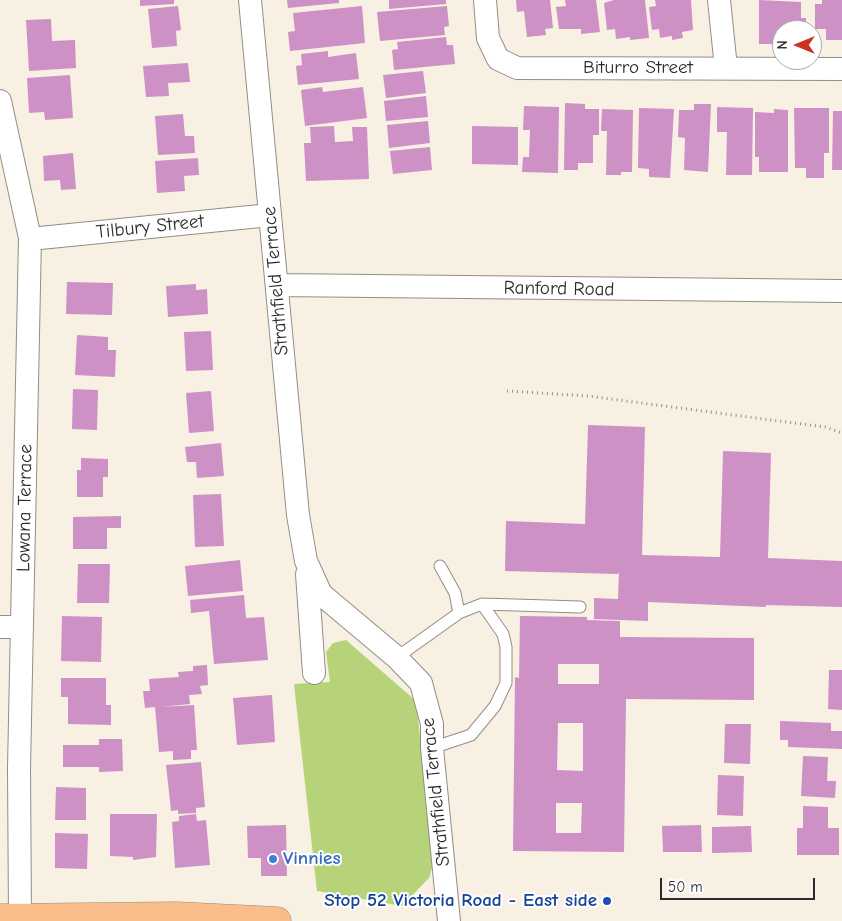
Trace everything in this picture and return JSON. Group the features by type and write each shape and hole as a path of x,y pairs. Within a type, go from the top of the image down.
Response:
{"highway":[{"path":"10,918 176,916 277,921"}],"street":[{"name":"Strathfield Terrace","path":"250,0 298,515 306,561 314,673"},
{"name":"Biturro Street","path":"485,0 488,38 498,58 517,68 842,70"},
{"path":"719,0 726,68"},
{"name":"Lowana Terrace","path":"0,101 30,239 19,768 10,918"},
{"name":"Tilbury Street","path":"30,239 270,215"},
{"name":"Ranford Road","path":"277,285 842,291"},
{"name":"Strathfield Terrace","path":"306,561 321,594 396,658 421,684 432,724 432,748 449,921"},
{"path":"0,627 22,627"}],"lane":[{"path":"440,566 455,593 458,613"},
{"path":"396,658 458,613 482,604 580,607"},
{"path":"432,748 471,735 495,706 506,683 506,647 503,634 482,604"}],"path":[{"path":"507,391 588,396 824,427 842,434"}],"green space":[{"path":"346,640 416,701 434,862 429,878 402,906 317,891 294,684 330,682 326,652 333,643"}],"building":[{"path":"140,0 174,0 174,4 140,6"},
{"path":"287,0 339,0 339,3 288,8"},
{"path":"389,0 446,0 446,4 389,9"},
{"path":"516,0 550,0 553,28 545,29 546,35 527,37 524,11 517,12"},
{"path":"565,0 596,0 600,32 581,34 581,29 559,29 556,7 566,6"},
{"path":"614,0 645,0 649,38 630,40 630,37 616,39 615,29 607,30 604,3"},
{"path":"655,0 691,0 693,30 682,32 683,38 672,40 672,36 660,38 659,29 652,30 649,7 656,6"},
{"path":"759,0 801,2 801,18 806,18 806,20 772,20 772,44 759,44"},
{"path":"822,0 842,0 842,40 826,40 826,29 822,29 822,20 815,20 815,4 822,4"},
{"path":"178,6 181,30 176,31 177,46 152,48 148,9"},
{"path":"362,6 365,43 290,51 288,32 295,31 293,13"},
{"path":"447,6 449,26 444,27 445,35 380,41 377,12"},
{"path":"51,19 52,41 75,40 76,68 29,71 26,20"},
{"path":"446,37 447,45 453,45 455,64 394,70 392,50 398,49 397,42"},
{"path":"328,51 328,57 356,53 359,79 298,85 296,66 302,65 301,54"},
{"path":"188,63 190,82 168,83 169,96 146,97 143,66"},
{"path":"423,71 426,93 386,98 383,75"},
{"path":"70,75 73,118 45,120 44,112 29,113 27,78"},
{"path":"322,87 323,92 363,87 367,118 305,126 301,90"},
{"path":"426,96 428,117 386,121 384,101"},
{"path":"565,103 585,104 585,109 599,109 599,135 593,135 593,163 578,163 578,170 564,170"},
{"path":"694,104 711,104 708,172 684,170 685,138 678,137 679,110 694,110"},
{"path":"524,106 559,107 558,173 522,172 523,157 529,157 530,130 523,130"},
{"path":"717,107 753,108 752,175 726,175 727,132 717,132"},
{"path":"639,108 674,109 670,178 649,177 649,169 638,168"},
{"path":"794,108 829,108 829,153 824,153 824,178 806,178 806,168 795,168"},
{"path":"602,109 633,110 632,172 621,172 621,175 606,175 607,131 601,131"},
{"path":"774,109 788,110 788,172 759,172 759,157 755,157 755,112 774,113"},
{"path":"833,111 842,111 842,170 832,170"},
{"path":"183,114 185,136 194,136 195,153 158,155 155,116"},
{"path":"428,121 430,143 389,148 387,125"},
{"path":"334,126 335,142 353,141 352,127 367,127 369,179 306,181 304,143 311,143 310,127"},
{"path":"472,126 518,127 518,165 472,164"},
{"path":"430,147 432,170 393,174 390,151"},
{"path":"73,153 76,189 61,190 60,180 44,181 43,156"},
{"path":"198,158 199,175 184,176 185,191 157,193 155,161"},
{"path":"67,282 113,283 112,315 66,314"},
{"path":"196,284 196,290 207,289 208,314 168,317 166,286"},
{"path":"211,331 213,370 186,371 184,332"},
{"path":"77,335 108,337 108,350 116,350 115,377 75,375"},
{"path":"73,389 98,390 97,430 72,429"},
{"path":"211,391 214,431 189,433 186,393"},
{"path":"588,425 645,427 642,555 720,557 723,451 771,453 768,558 842,561 842,607 766,605 766,607 648,602 648,621 594,619 594,598 618,599 619,572 618,574 505,571 506,521 585,524"},
{"path":"221,443 224,476 197,478 196,462 187,462 185,447"},
{"path":"81,458 108,459 108,477 103,477 103,497 77,497 77,470 81,470"},
{"path":"221,494 224,546 195,547 193,495"},
{"path":"121,516 121,528 107,528 107,549 73,549 73,517"},
{"path":"240,560 243,591 188,596 185,566"},
{"path":"78,564 110,564 109,603 77,603"},
{"path":"244,595 246,618 264,617 268,660 214,664 209,611 191,613 190,600"},
{"path":"62,616 102,617 101,662 61,661"},
{"path":"520,616 587,617 587,620 620,621 620,637 754,638 754,700 626,699 624,852 513,851 515,677 519,678","holes":["558,664 599,664 599,684 558,684","558,723 583,723 583,771 557,770","556,803 582,803 581,833 556,833"]},
{"path":"207,665 208,685 200,686 202,694 189,695 190,704 161,707 194,705 197,750 191,750 191,759 173,760 173,751 159,752 155,707 145,708 143,691 150,691 149,679 179,677 178,672 193,671 193,666"},
{"path":"829,670 842,670 842,710 828,709"},
{"path":"61,678 106,678 106,705 111,705 111,725 68,724 68,697 61,697"},
{"path":"272,695 275,742 237,745 233,698"},
{"path":"780,721 831,723 831,731 842,731 842,749 788,747 788,740 780,740"},
{"path":"725,724 751,724 750,764 724,763"},
{"path":"99,739 122,739 123,771 99,772 99,767 63,767 63,745 99,745"},
{"path":"803,756 828,757 827,781 836,781 835,798 801,796"},
{"path":"201,762 205,807 196,808 196,813 178,814 178,810 171,811 166,765"},
{"path":"718,775 744,776 743,816 717,815"},
{"path":"56,787 86,788 86,820 55,820"},
{"path":"803,806 828,807 828,828 839,828 839,855 797,855 797,828 803,828"},
{"path":"110,814 157,814 156,857 133,860 133,857 110,856"},
{"path":"196,814 197,821 206,820 210,865 175,868 172,822 179,821 179,816"},
{"path":"286,825 287,876 261,876 261,858 248,858 247,826"},
{"path":"701,825 702,852 663,852 662,826"},
{"path":"751,826 752,852 712,853 712,827"},
{"path":"55,833 88,834 87,869 55,868"}],"place":[{"name":"Vinnies","path":"273,859"},
{"name":"Stop 52 Victoria Road - East side","path":"607,901"}]}
